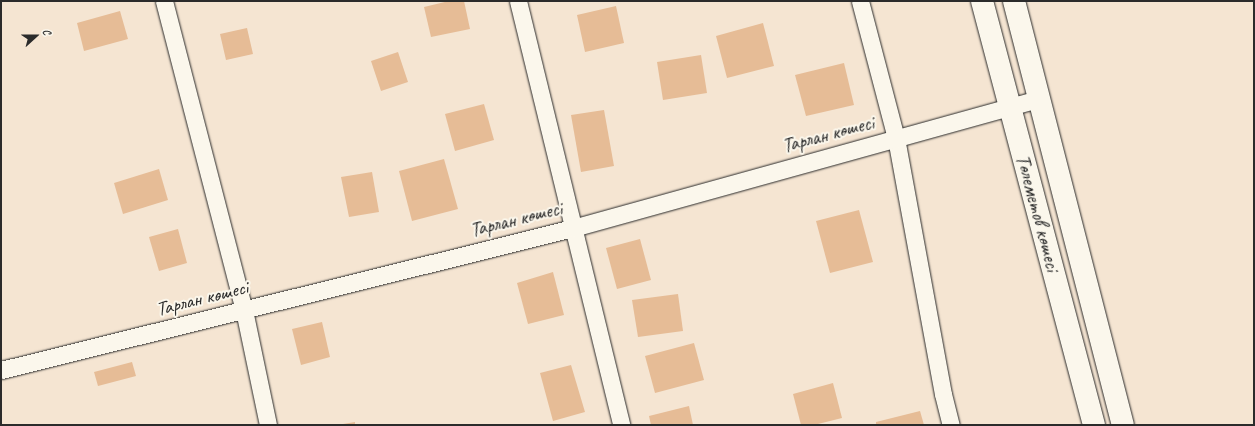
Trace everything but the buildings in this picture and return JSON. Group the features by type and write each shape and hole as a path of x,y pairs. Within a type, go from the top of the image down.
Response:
{"main road":[{"name":"Төлеметов көшесі","path":"982,1 1094,425"},
{"name":"Төлеметов көшесі","path":"1014,1 1123,425"}],"street":[{"path":"164,1 244,310 268,425"},
{"path":"518,1 621,425"},
{"path":"860,1 896,138 943,394 951,425"},
{"name":"Тарлан көшесі","path":"1,370 573,228 1040,99"}]}
